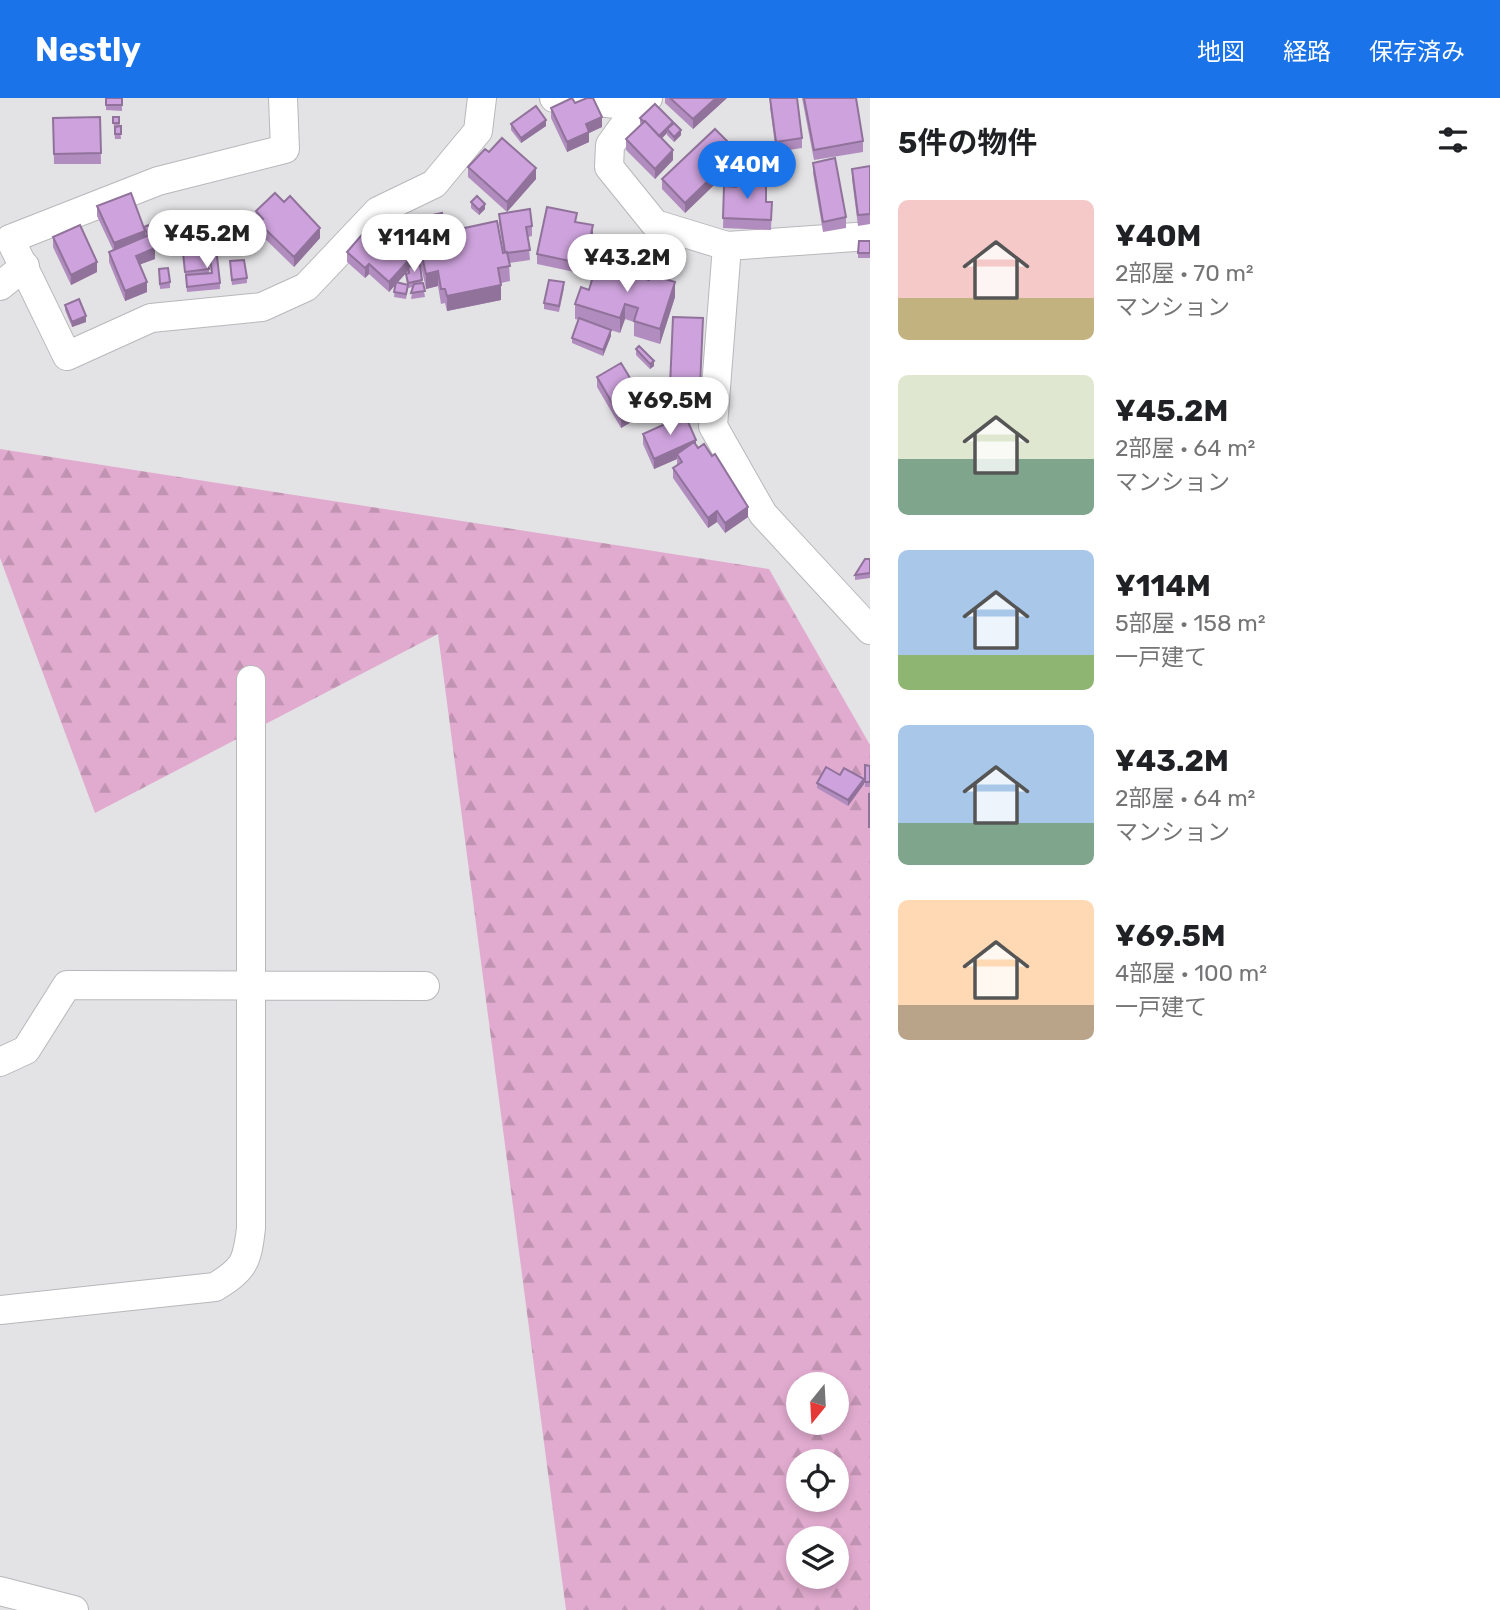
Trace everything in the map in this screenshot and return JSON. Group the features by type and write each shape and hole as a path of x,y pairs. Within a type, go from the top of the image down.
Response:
{"street":[{"path":"282,98 285,149 158,181 10,239 67,356 151,318 262,307 306,288 378,211 433,184 478,131 482,98"},
{"path":"554,98 643,102"},
{"path":"643,102 610,145 609,167 655,223 727,246 870,236"},
{"path":"727,246 713,426 763,514 870,631"},
{"path":"0,286 25,266"},
{"path":"0,1310 215,1287 240,1271 248,1254 251,1228 251,680"},
{"path":"0,1062 26,1049 68,985 425,986"},
{"path":"0,1591 74,1610"}],"green space":[{"path":"0,449 769,569 870,745 870,1610 566,1610 438,634 95,813 0,558"}],"building":[{"path":"106,98 122,98 122,105 106,105"},
{"path":"572,98 575,103 593,98 602,117 586,124 589,132 567,142 551,108"},
{"path":"670,98 716,98 693,119"},
{"path":"770,98 797,98 802,138 776,142"},
{"path":"804,98 856,98 863,141 814,150"},
{"path":"655,104 673,122 659,136 640,118"},
{"path":"536,106 546,120 521,138 511,124"},
{"path":"100,117 101,153 54,154 53,118"},
{"path":"113,117 119,117 119,123 113,123"},
{"path":"645,121 673,150 655,169 626,139"},
{"path":"674,123 681,130 674,137 667,129"},
{"path":"121,126 121,134 115,134 115,127"},
{"path":"715,129 738,152 685,203 662,179"},
{"path":"502,138 536,168 507,202 468,167 485,149 489,152"},
{"path":"835,158 846,217 823,222 813,163"},
{"path":"870,166 870,214 858,215 852,169"},
{"path":"737,177 759,178 759,186 766,186 766,202 772,202 771,220 723,218 724,186 736,187"},
{"path":"131,193 145,231 114,243 97,206"},
{"path":"275,193 284,202 290,196 320,228 294,257 259,223 263,219 256,211"},
{"path":"477,196 485,204 479,210 471,202"},
{"path":"547,207 577,213 575,222 593,225 584,264 537,254"},
{"path":"530,209 532,226 526,227 530,250 505,252 499,214"},
{"path":"442,213 446,232 497,221 503,253 507,252 510,266 498,268 501,285 447,296 445,289 441,289 438,271 426,274 414,219"},
{"path":"255,215 260,221 259,228 251,235 243,226"},
{"path":"374,221 396,240 403,235 416,252 389,282 369,264 365,268 347,252"},
{"path":"151,224 154,230 147,233 144,227"},
{"path":"80,225 97,262 71,275 53,237"},
{"path":"149,235 155,248 136,256 147,282 125,291 109,252"},
{"path":"215,239 220,283 187,287 186,275 212,273 208,240"},
{"path":"206,240 209,269 185,272 182,243"},
{"path":"859,241 870,241 870,253 858,253"},
{"path":"598,259 628,268 627,273 649,280 651,275 675,282 660,329 634,321 638,308 625,304 620,318 575,304 581,287 589,290"},
{"path":"244,260 247,278 232,280 230,261"},
{"path":"420,265 422,280 408,283 408,267"},
{"path":"168,268 170,282 160,284 159,269"},
{"path":"549,280 564,282 559,306 544,303"},
{"path":"396,282 408,285 406,294 394,292"},
{"path":"423,283 425,291 411,293 414,284"},
{"path":"79,299 86,316 72,322 65,305"},
{"path":"673,317 703,318 700,387 670,386"},
{"path":"579,318 611,330 603,350 572,338"},
{"path":"639,346 654,361 650,364 636,349"},
{"path":"621,363 645,403 621,418 597,377"},
{"path":"685,415 696,440 654,459 643,434"},
{"path":"694,442 698,448 704,444 712,456 715,454 748,507 725,523 717,511 708,518 673,468 682,462 677,454"},
{"path":"865,559 870,559 870,573 855,575"},
{"path":"865,765 870,766 870,782 865,782"},
{"path":"826,767 840,775 844,768 864,779 848,800 817,783"},
{"path":"870,794 870,827 869,827"}]}
